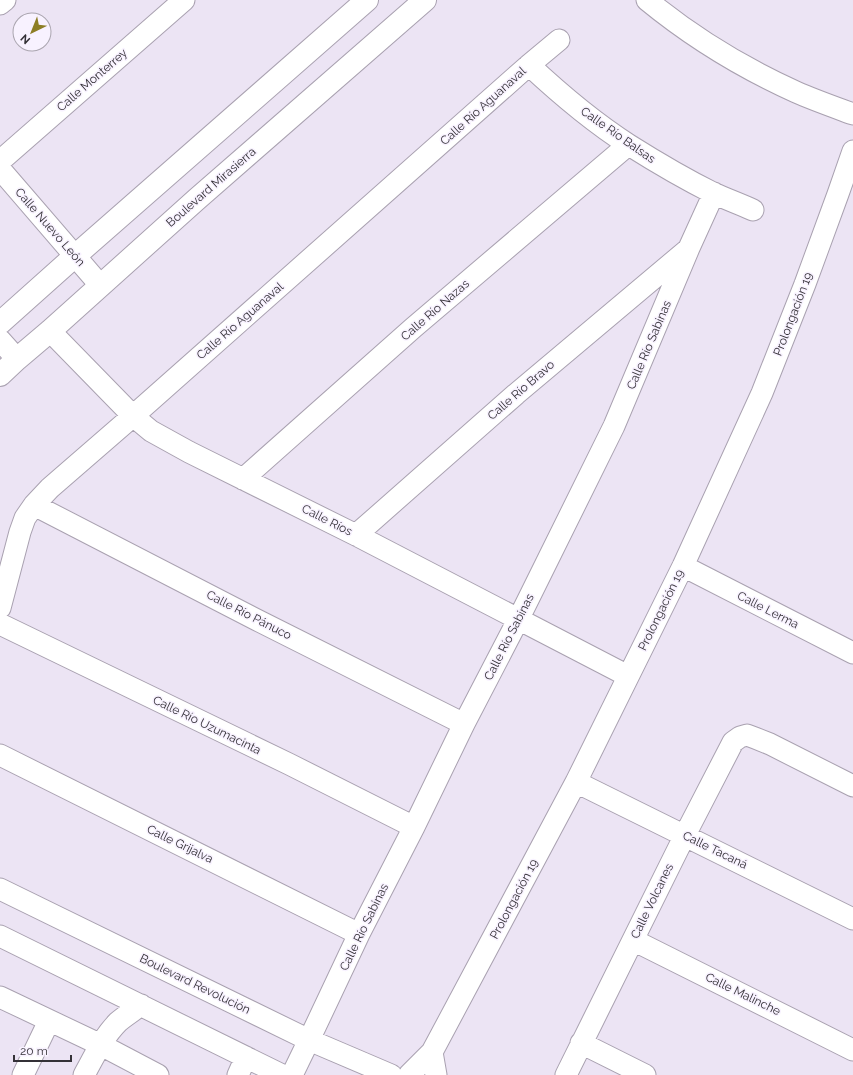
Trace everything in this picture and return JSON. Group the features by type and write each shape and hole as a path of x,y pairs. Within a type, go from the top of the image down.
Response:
{"main road":[{"path":"0,323 367,0"},
{"name":"Boulevard Mirasierra","path":"0,375 203,194 425,0"}],"street":[{"path":"0,4 5,0"},
{"name":"Calle Monterrey","path":"0,161 184,0"},
{"path":"647,0 689,32 740,64 796,92 853,114"},
{"name":"Calle Río Aguanaval","path":"0,608 25,518 34,505 50,488 559,40"},
{"name":"Calle Río Balsas","path":"529,65 560,94 628,145 714,193 753,210"},
{"name":"Calle Río Nazas","path":"244,479 413,328 628,145"},
{"name":"Prolongación 19","path":"409,1075 432,1052 576,782 683,566 762,393 813,261 853,151"},
{"name":"Calle Nuevo León","path":"0,169 100,285"},
{"name":"Calle Río Sabinas","path":"292,1075 359,934 519,618 614,426 689,248 714,193"},
{"name":"Calle Río Bravo","path":"356,535 516,394 689,248"},
{"name":"Calle Ríos","path":"50,331 133,416 150,430 519,618 628,676"},
{"path":"0,340 17,359"},
{"name":"Calle Río Pánuco","path":"34,505 257,620 464,724"},
{"name":"Calle Lerma","path":"683,566 853,653"},
{"name":"Calle Río Uzumacinta","path":"0,624 414,826"},
{"name":"Calle Volcanes","path":"566,1075 685,835 734,742 740,737 747,735 770,744 853,786"},
{"name":"Calle Grijalva","path":"0,755 359,934"},
{"name":"Calle Tacaná","path":"576,782 853,919"},
{"name":"Boulevard Revolución","path":"0,889 309,1040 391,1075"},
{"path":"0,936 141,1005 242,1066 282,1075"},
{"name":"Calle Malinche","path":"633,940 853,1050"},
{"path":"1,999 101,1045 158,1075"},
{"path":"84,1075 101,1045 111,1031 119,1022 141,1005"},
{"path":"23,1075 49,1021"},
{"path":"581,1043 645,1075"},
{"path":"432,1052 436,1075"}]}
